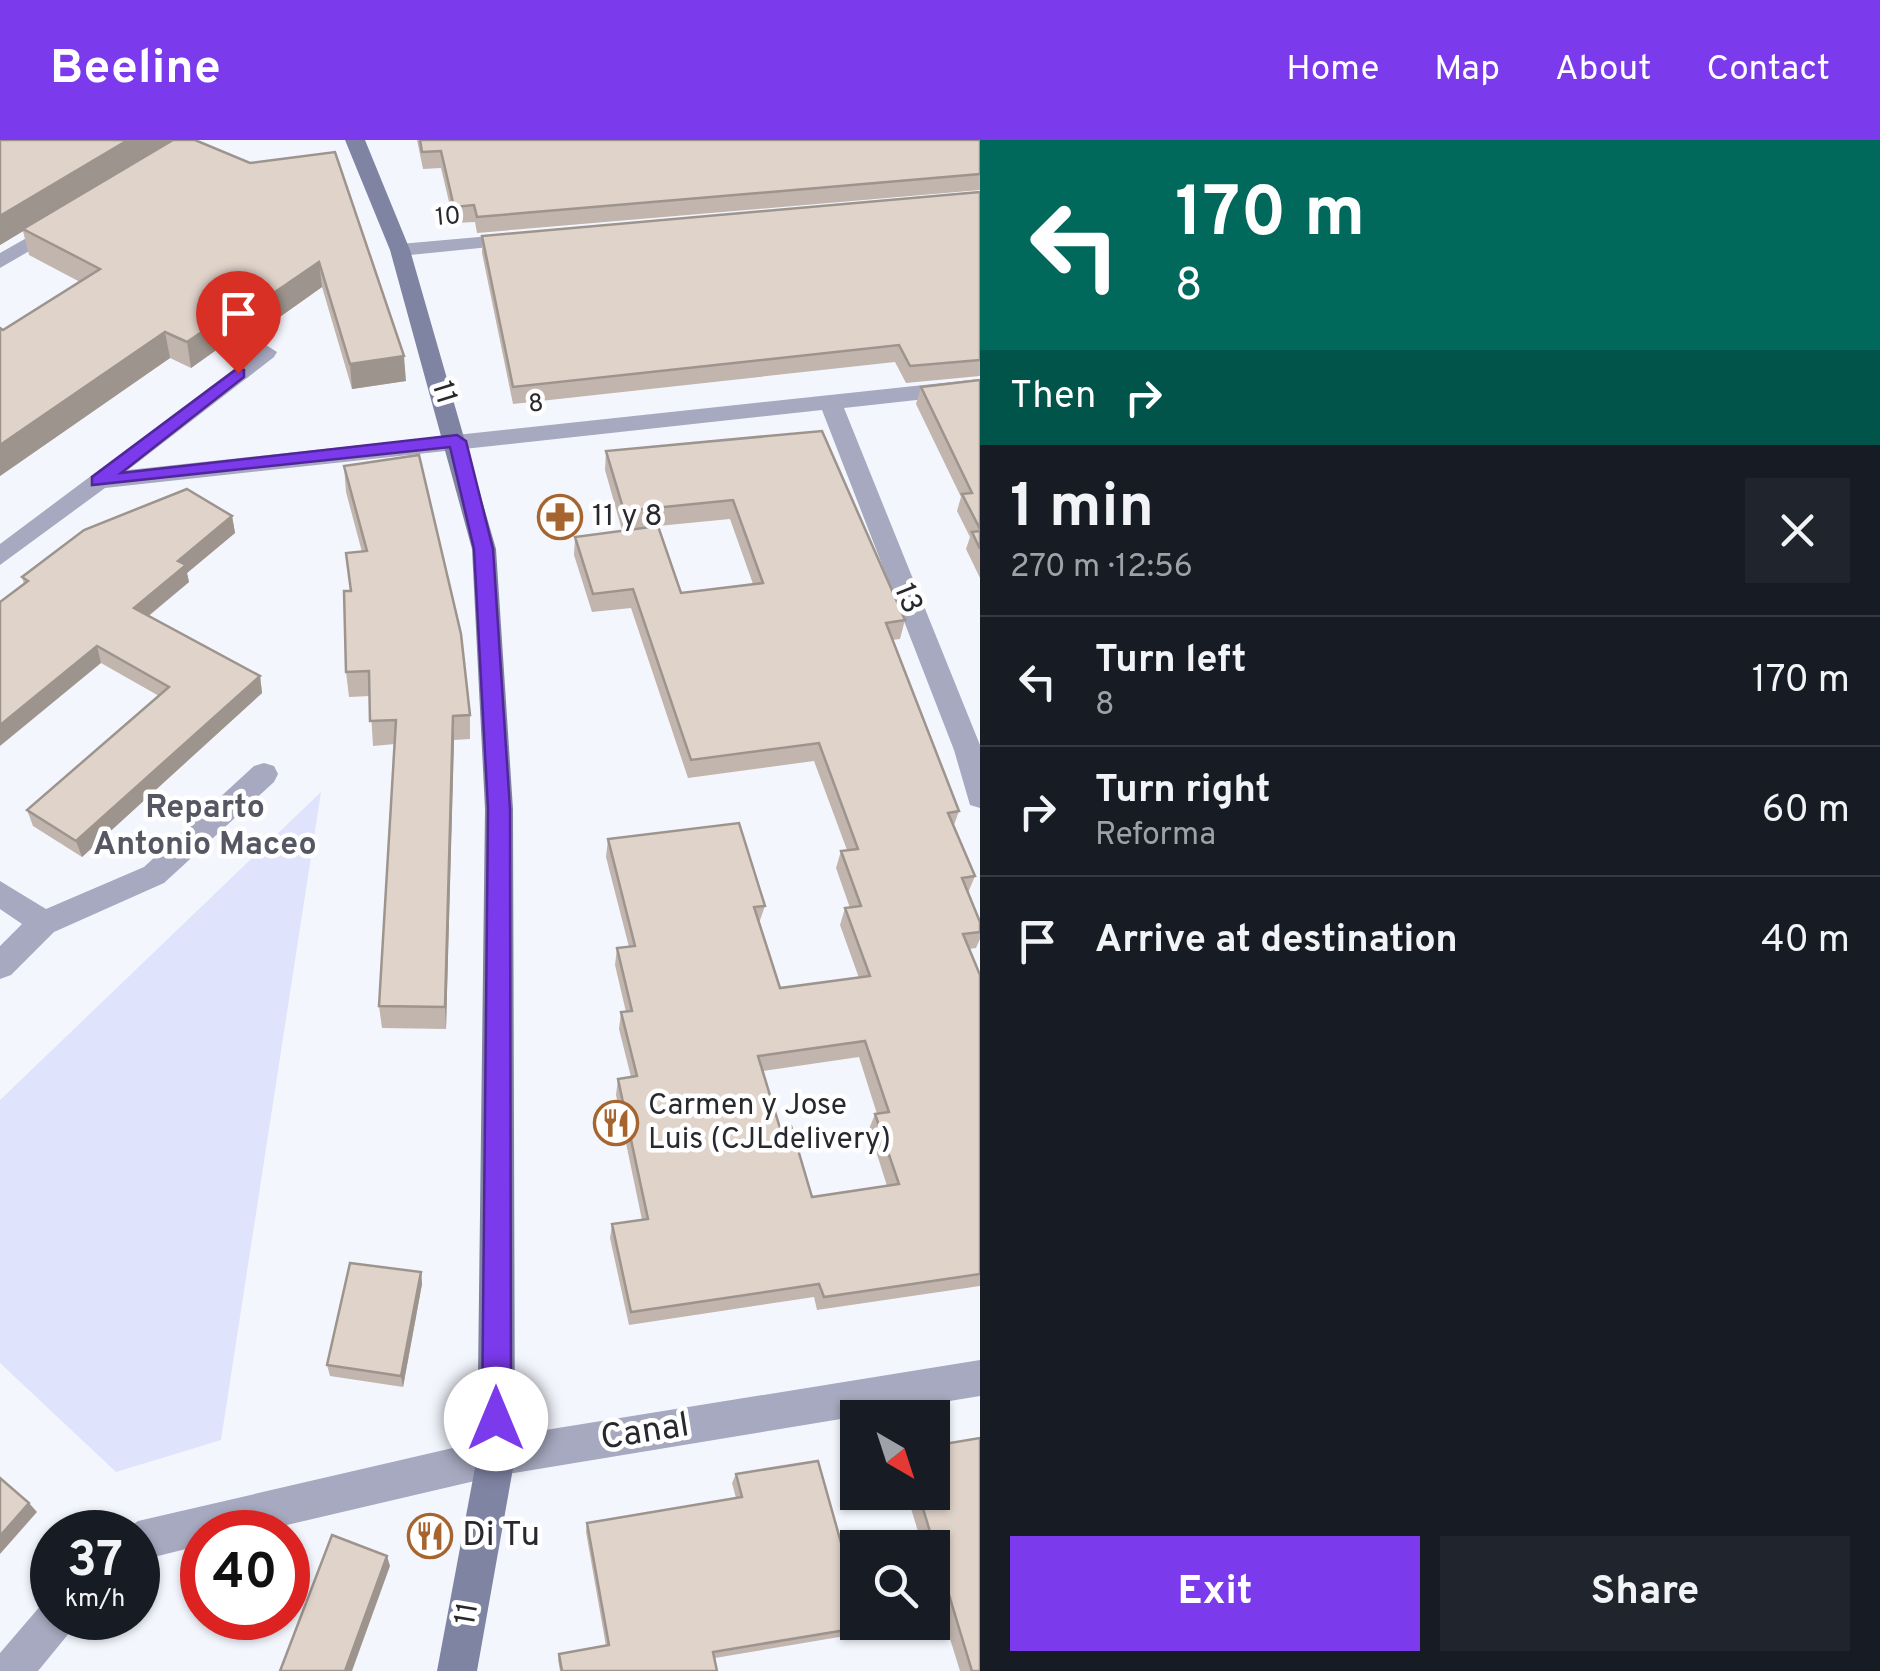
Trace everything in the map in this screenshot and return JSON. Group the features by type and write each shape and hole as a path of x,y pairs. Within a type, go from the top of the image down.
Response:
{"street":[{"name":"11","path":"355,140 400,250 457,441 484,549 499,809 496,1457 458,1671"},
{"path":"0,262 84,211"},
{"name":"10","path":"400,250 554,236"},
{"path":"0,557 266,352"},
{"name":"8","path":"98,481 980,386"},
{"name":"13","path":"830,402 968,750 980,796"},
{"path":"0,966 43,923 154,875 264,774"},
{"path":"0,893 43,923"},
{"name":"Canal","path":"160,1536 496,1457 980,1378"},
{"path":"11,1671 37,1640"}],"shaded area":[{"path":"321,792 221,1440 116,1472 0,1363 0,1100"}],"building":[{"path":"0,140 128,140 0,216"},
{"path":"173,140 195,140 250,163 335,152 404,356 350,364 319,262 249,310 240,306 187,342 165,332 0,445 0,328 3,330 100,269 23,229"},
{"path":"420,140 980,140 980,174 477,217 474,205 454,207 441,151 422,152"},
{"path":"980,192 980,360 910,366 899,345 513,387 482,236"},
{"path":"980,380 980,529 962,494 972,493 921,387"},
{"path":"822,431 905,620 886,623 959,811 948,813 975,876 962,878 980,922 980,932 963,934 980,975 980,1274 824,1297 819,1284 631,1312 612,1224 648,1219 618,1079 637,1076 621,1012 632,1011 617,948 635,946 608,839 739,823 765,906 754,907 780,988 870,976 845,908 861,906 841,851 858,849 819,743 691,760 633,589 593,594 575,537 658,526 681,593 763,583 733,500 624,511 606,451","holes":["865,1041 889,1112 875,1114 899,1184 812,1197 791,1126 780,1128 758,1056"]},
{"path":"419,455 461,634 470,715 453,716 445,1007 379,1006 396,720 370,721 369,671 346,672 344,591 351,591 346,553 367,551 344,466"},
{"path":"187,489 232,516 178,561 186,565 134,608 260,676 76,841 27,810 169,687 97,646 0,725 0,602 28,581 22,577 84,530"},
{"path":"980,531 980,549 972,532"},
{"path":"350,1263 421,1272 401,1376 327,1365"},
{"path":"980,1438 980,1671 972,1671 950,1598 950,1530 929,1530 923,1510 950,1510 950,1443"},
{"path":"818,1461 840,1539 840,1631 713,1652 717,1671 562,1671 559,1654 609,1645 587,1523 742,1497 736,1474"},
{"path":"0,1478 29,1503 0,1536"},
{"path":"332,1535 387,1556 345,1671 280,1671 292,1640 310,1640 310,1593"}],"place":[{"name":"11 y 8","path":"560,517"},
{"name":"Carmen y Jose Luis (CJLdelivery)","path":"616,1123"},
{"name":"Di Tu","path":"430,1536"}],"district":[{"name":"Reparto Antonio Maceo","path":"205,828"}],"route":[{"path":"238,373 98,481 457,441 484,549 499,809 496,1419"}]}
